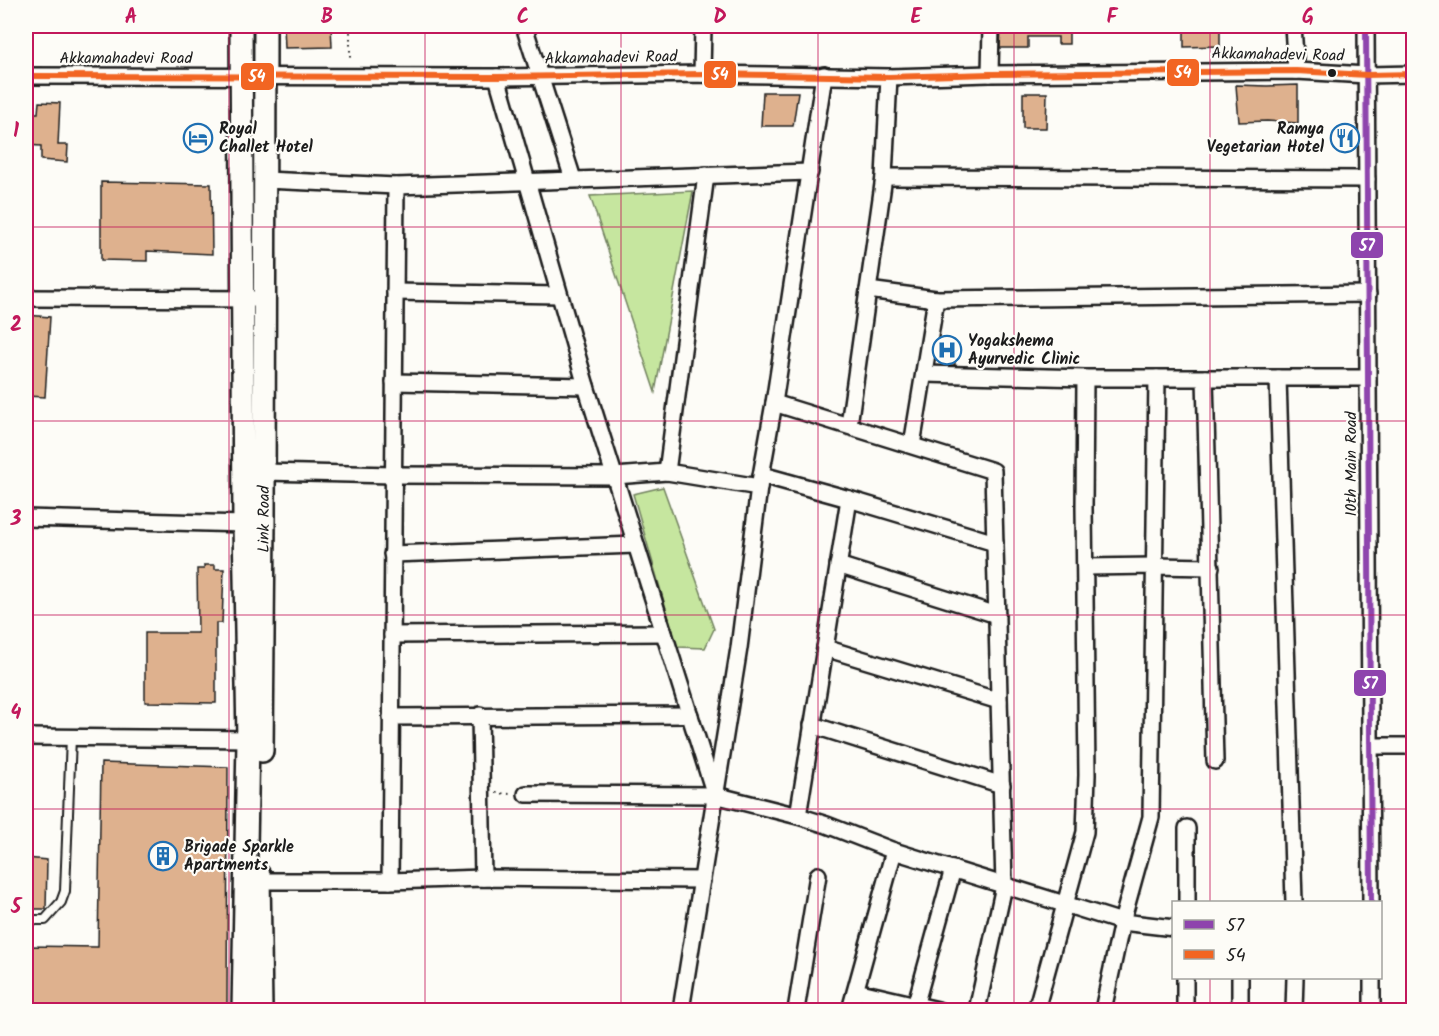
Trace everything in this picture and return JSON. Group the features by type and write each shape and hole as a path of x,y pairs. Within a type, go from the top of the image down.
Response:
{"main road":[{"path":"241,26 244,524 255,739 243,1011"},
{"name":"Link Road","path":"261,1010 255,739 264,472 265,26"},
{"path":"255,1011 271,1011"}],"street":[{"path":"524,26 573,179"},
{"path":"702,75 703,26"},
{"path":"990,74 991,26"},
{"path":"1293,26 1296,71"},
{"name":"10th Main Road","path":"1366,26 1371,901"},
{"name":"Akkamahadevi Road","path":"26,76 824,75 889,77 1296,71 1367,75 1413,74"},
{"path":"681,1011 739,648 760,481 824,75"},
{"path":"497,77 586,386 715,795"},
{"path":"849,425 884,177 889,77"},
{"path":"265,180 396,186 810,172"},
{"path":"667,472 706,175"},
{"path":"884,177 1367,179"},
{"path":"390,881 396,186"},
{"path":"868,290 936,299 1368,294"},
{"path":"395,292 559,295"},
{"path":"26,298 265,299"},
{"path":"912,445 936,299"},
{"path":"924,374 1085,378 1368,378"},
{"path":"1036,1011 1085,832 1087,775 1085,378"},
{"path":"1102,1011 1122,922 1151,817 1156,378"},
{"path":"1205,378 1215,761"},
{"path":"1278,378 1294,901"},
{"path":"394,382 586,386"},
{"path":"774,403 993,471 1004,886 977,1011"},
{"path":"264,472 615,476 667,472 760,481 849,499 995,543"},
{"path":"798,816 849,499"},
{"path":"26,518 244,524"},
{"path":"392,554 636,545"},
{"path":"838,565 997,615"},
{"path":"1085,567 1211,567"},
{"path":"392,636 664,633"},
{"path":"825,648 999,701"},
{"path":"480,715 483,878"},
{"path":"391,717 690,715"},
{"path":"812,725 1002,785"},
{"path":"26,737 255,739"},
{"path":"1371,746 1413,746"},
{"path":"526,794 715,795 827,825 894,851 1122,922 1172,928"},
{"path":"1187,828 1187,901"},
{"path":"850,1011 894,851"},
{"path":"914,1008 952,869"},
{"path":"796,1011 818,875"},
{"path":"259,881 483,878 702,880"},
{"path":"1185,979 1185,1011"},
{"path":"1240,979 1240,1011"},
{"path":"1294,979 1294,1011"},
{"path":"1372,979 1372,1011"},
{"path":"856,991 914,1008 938,1011"}],"lane":[{"path":"26,920 45,921 61,902 65,891 71,737"}],"path":[{"path":"350,26 350,76"},
{"path":"481,793 526,794"}],"green space":[{"path":"693,191 655,392 590,196"},
{"path":"663,487 714,629 705,648 677,647 633,494"}],"building":[{"path":"284,26 331,26 332,47 285,48"},
{"path":"1001,26 1069,26 1069,44 1058,44 1058,37 1028,37 1028,48 1000,48"},
{"path":"1184,26 1220,26 1220,46 1184,47"},
{"path":"1236,85 1298,85 1298,123 1239,122"},
{"path":"763,92 798,92 793,126 761,126"},
{"path":"1023,93 1047,93 1046,128 1023,128"},
{"path":"39,102 60,103 58,145 68,145 67,162 41,160 41,146 26,145 26,113 38,113"},
{"path":"101,182 211,184 212,254 147,251 147,261 101,260"},
{"path":"26,315 50,317 45,397 26,396"},
{"path":"942,341 954,341 955,365 942,365"},
{"path":"204,565 215,565 215,569 224,569 222,623 216,623 216,703 145,702 145,633 198,633 197,569 204,569"},
{"name":"Brigade Sparkle Apartments","path":"101,763 228,767 227,1011 26,1011 26,946 98,947"},
{"path":"26,858 47,860 46,909 26,909"}],"transit line":[{"name":"57","path":"1366,26 1371,901"},
{"name":"54","path":"26,76 497,77 702,74 889,77 1296,71 1367,75 1414,74"}],"place":[{"name":"Royal Challet Hotel","path":"198,138"},
{"name":"Ramya Vegetarian Hotel","path":"1345,138"},
{"name":"Yogakshema Ayurvedic Clinic","path":"947,350"},
{"name":"Brigade Sparkle Apartments","path":"163,856"}]}
